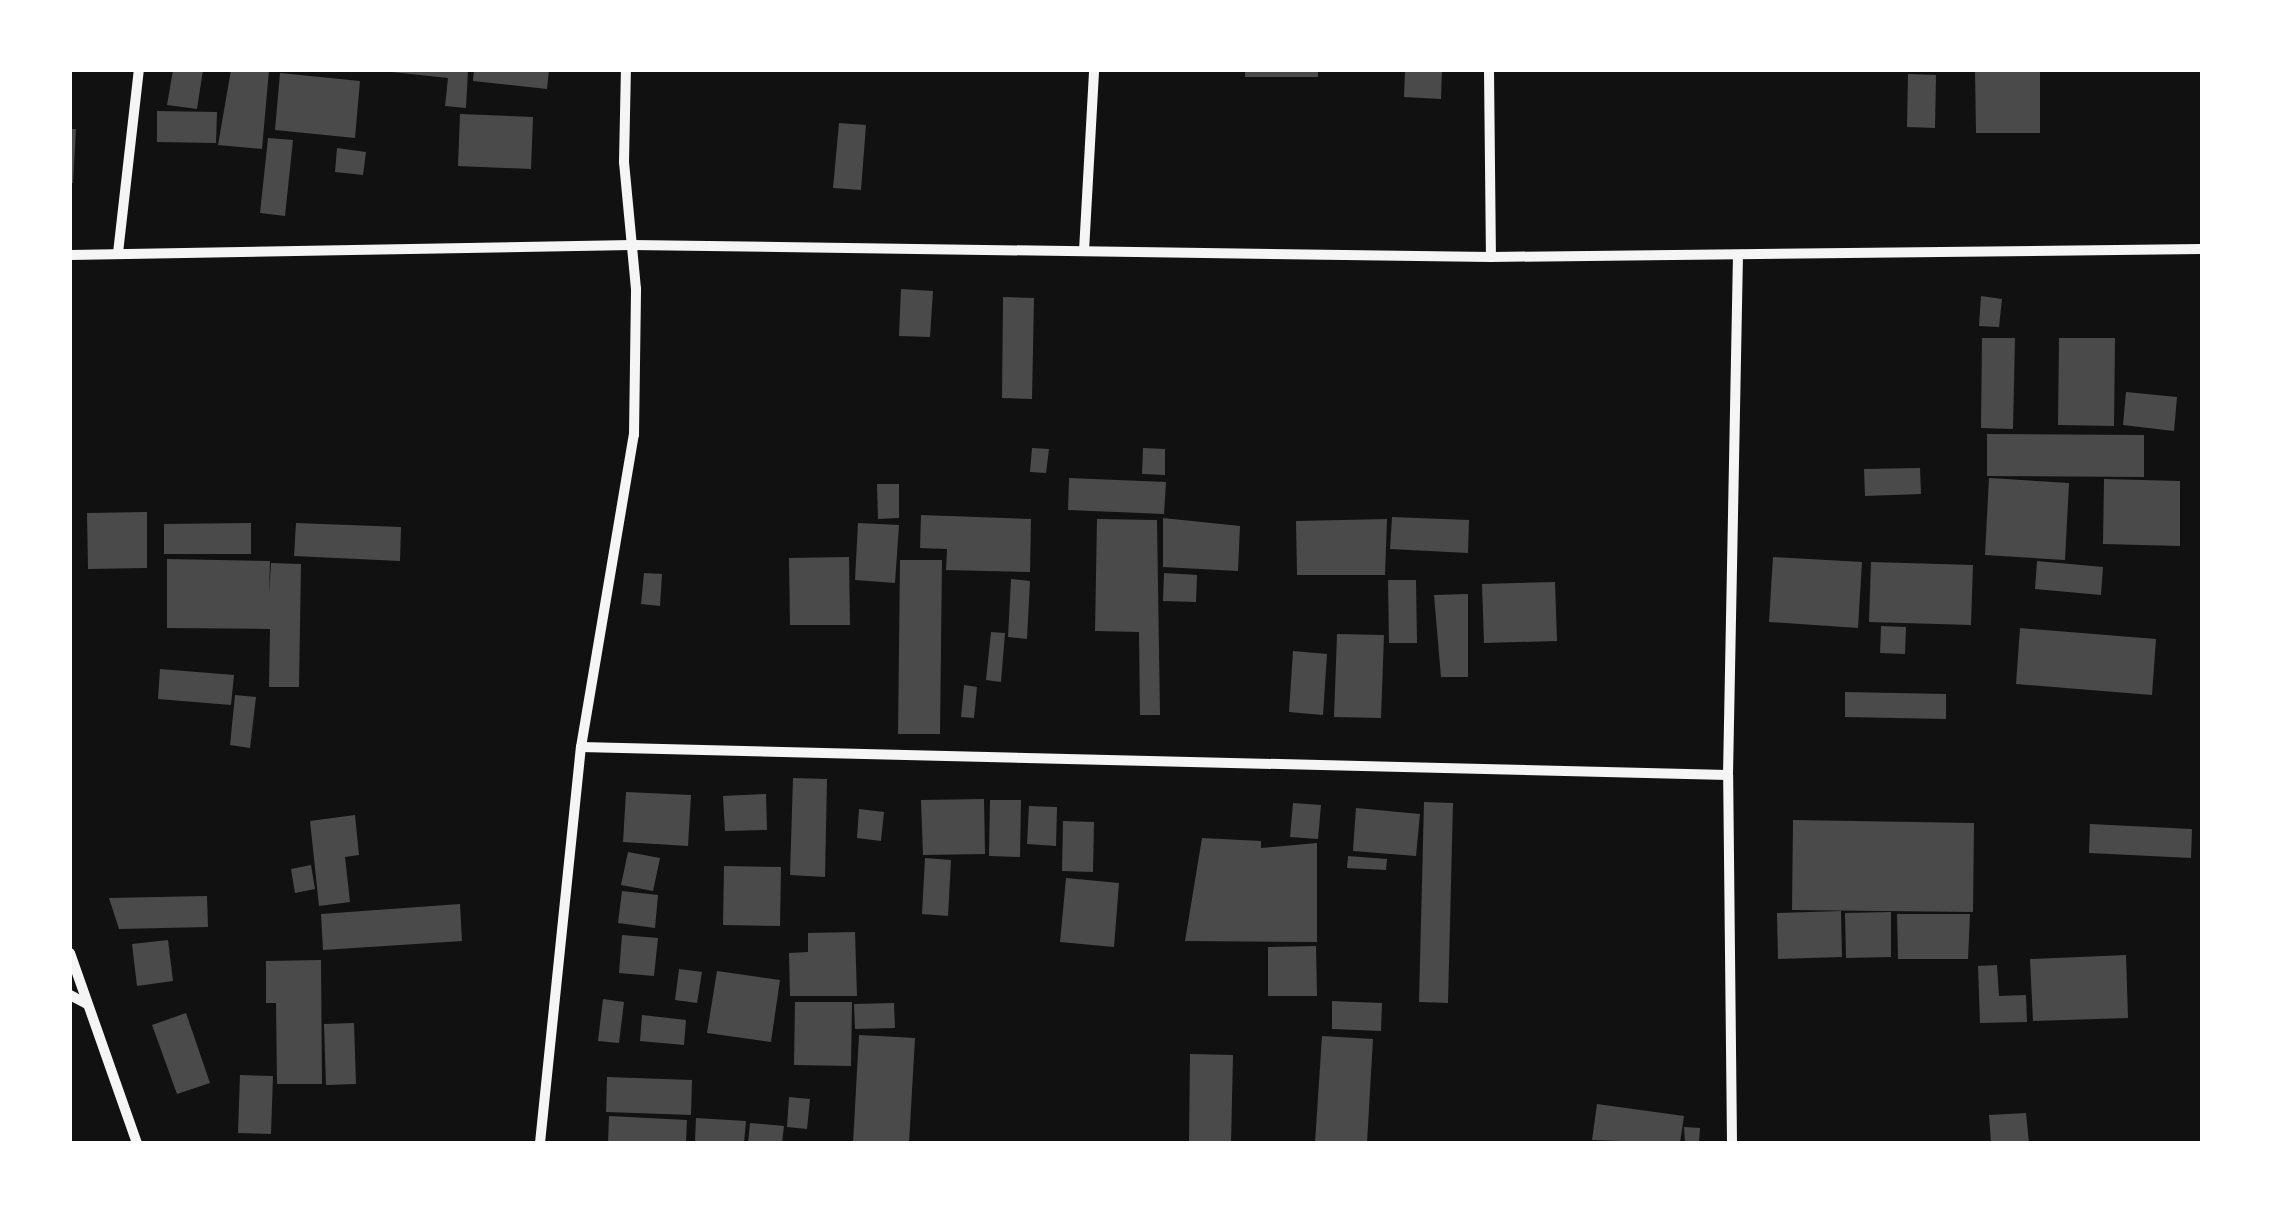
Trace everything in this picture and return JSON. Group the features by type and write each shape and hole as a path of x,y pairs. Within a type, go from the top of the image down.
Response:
{"street":[{"path":"118,254 139,70"},
{"path":"540,1143 581,747 634,435 632,245 624,162 626,70"},
{"path":"1084,251 1094,70"},
{"path":"1489,70 1491,256"},
{"path":"70,256 632,245 1491,256 2202,250"},
{"path":"1732,1143 1728,776 1738,255"},
{"path":"581,747 1728,776"},
{"path":"70,953 136,1143"},
{"path":"70,995 88,1004"}],"building":[{"path":"173,70 203,70 197,109 167,105"},
{"path":"231,70 269,70 262,149 218,145"},
{"path":"373,70 468,70 466,108 445,106 448,78"},
{"path":"474,70 549,70 547,89 473,81"},
{"path":"1245,70 1318,70 1318,77 1245,77"},
{"path":"1405,70 1442,70 1441,99 1404,97"},
{"path":"1975,70 2040,70 2040,133 1976,133"},
{"path":"280,73 360,81 355,138 275,130"},
{"path":"1908,74 1936,75 1935,128 1907,127"},
{"path":"157,111 217,112 216,143 157,142"},
{"path":"460,114 533,117 531,169 458,166"},
{"path":"839,123 866,125 861,190 833,188"},
{"path":"70,129 76,129 73,183 70,183"},
{"path":"268,138 293,140 285,216 260,213"},
{"path":"337,148 366,152 363,175 335,172"},
{"path":"901,289 933,291 930,337 899,336"},
{"path":"1981,296 2002,299 1999,327 1979,326"},
{"path":"1003,297 1034,298 1032,399 1002,398"},
{"path":"1982,338 2015,338 2013,429 1981,428"},
{"path":"2059,338 2115,338 2114,426 2058,425"},
{"path":"2126,392 2177,397 2174,431 2123,425"},
{"path":"1987,434 2144,435 2144,477 1987,476"},
{"path":"1032,448 1049,449 1046,473 1030,472"},
{"path":"1143,448 1165,449 1165,475 1142,474"},
{"path":"1920,468 1921,494 1865,496 1864,469"},
{"path":"1069,478 1166,482 1164,514 1068,510"},
{"path":"1989,478 2069,483 2065,560 1985,555"},
{"path":"2104,479 2180,481 2180,546 2103,544"},
{"path":"877,484 899,484 899,518 878,519"},
{"path":"147,512 147,568 88,569 87,513"},
{"path":"921,515 1031,519 1030,572 946,570 947,549 920,548"},
{"path":"1392,517 1469,520 1468,553 1390,549"},
{"path":"1163,518 1240,526 1238,571 1163,567"},
{"path":"1097,519 1157,520 1160,715 1140,715 1139,632 1095,631"},
{"path":"1387,519 1385,575 1297,575 1296,521"},
{"path":"251,523 251,554 164,554 164,524"},
{"path":"296,523 401,527 400,561 294,556"},
{"path":"858,523 899,525 895,583 855,580"},
{"path":"849,557 850,625 790,625 789,558"},
{"path":"1773,557 1862,562 1858,628 1769,622"},
{"path":"167,559 270,561 269,595 271,563 301,564 299,687 269,687 270,629 167,628"},
{"path":"900,560 942,560 940,734 898,734"},
{"path":"2037,561 2103,567 2101,595 2035,589"},
{"path":"1871,562 1973,565 1971,625 1869,622"},
{"path":"644,573 662,574 660,606 641,604"},
{"path":"1164,573 1197,575 1196,602 1163,601"},
{"path":"1011,579 1030,581 1027,639 1008,637"},
{"path":"1388,580 1416,580 1417,643 1389,643"},
{"path":"1555,582 1557,641 1484,643 1482,584"},
{"path":"1468,594 1468,677 1441,677 1434,595"},
{"path":"1881,626 1906,627 1905,654 1880,653"},
{"path":"2020,628 2156,639 2152,695 2016,684"},
{"path":"991,632 1005,633 1001,682 986,680"},
{"path":"1337,634 1384,635 1381,718 1334,717"},
{"path":"1293,651 1327,654 1323,715 1289,712"},
{"path":"160,669 234,675 231,705 158,699"},
{"path":"964,685 977,687 974,718 961,717"},
{"path":"1845,692 1946,694 1946,719 1845,717"},
{"path":"235,695 256,697 250,748 230,745"},
{"path":"793,778 827,779 825,877 790,875"},
{"path":"626,792 691,795 688,846 623,842"},
{"path":"766,794 767,830 725,831 723,796"},
{"path":"984,799 985,854 923,855 921,800"},
{"path":"990,800 1021,800 1020,857 989,856"},
{"path":"1424,802 1453,803 1448,1003 1419,1002"},
{"path":"1293,803 1321,805 1318,839 1290,837"},
{"path":"1029,806 1057,807 1056,846 1027,844"},
{"path":"1356,808 1420,814 1416,856 1353,851"},
{"path":"859,809 884,812 881,841 857,838"},
{"path":"355,815 359,855 345,857 350,902 319,906 310,821"},
{"path":"1793,820 1974,823 1973,912 1792,910"},
{"path":"1063,821 1094,822 1093,872 1062,871"},
{"path":"2090,824 2192,829 2191,858 2089,853"},
{"path":"1202,838 1261,841 1261,848 1317,843 1317,942 1185,941"},
{"path":"628,852 660,858 653,891 621,885"},
{"path":"1348,856 1387,859 1386,870 1347,868"},
{"path":"925,858 951,860 948,916 922,914"},
{"path":"311,865 315,889 295,893 291,869"},
{"path":"724,866 781,867 780,926 723,925"},
{"path":"1066,878 1119,883 1114,947 1060,942"},
{"path":"622,891 658,895 655,928 618,923"},
{"path":"207,896 208,927 119,929 109,898"},
{"path":"460,904 462,941 323,950 321,914"},
{"path":"1841,911 1842,957 1778,959 1777,913"},
{"path":"1891,912 1891,957 1846,958 1845,913"},
{"path":"1897,914 1970,914 1968,959 1898,959"},
{"path":"855,932 857,996 790,996 789,953 808,952 808,933"},
{"path":"622,935 658,938 654,976 619,973"},
{"path":"168,940 173,981 137,986 132,944"},
{"path":"1316,946 1317,996 1268,996 1268,947"},
{"path":"2126,955 2128,1018 2033,1021 2030,959"},
{"path":"321,960 322,1084 277,1084 276,1003 266,1003 266,961"},
{"path":"1997,965 1999,996 2026,995 2027,1022 1980,1023 1978,966"},
{"path":"679,969 702,972 697,1003 675,1000"},
{"path":"717,971 780,980 771,1042 707,1033"},
{"path":"603,999 624,1002 619,1043 598,1041"},
{"path":"1332,1001 1382,1003 1381,1031 1332,1029"},
{"path":"795,1002 852,1002 851,1066 794,1065"},
{"path":"894,1003 895,1028 855,1029 854,1004"},
{"path":"186,1013 210,1083 177,1094 152,1025"},
{"path":"642,1015 686,1020 684,1045 640,1041"},
{"path":"354,1023 356,1084 326,1085 324,1024"},
{"path":"859,1035 915,1038 909,1143 853,1143"},
{"path":"1322,1036 1373,1039 1367,1143 1315,1143"},
{"path":"1190,1054 1233,1055 1231,1143 1189,1143"},
{"path":"240,1075 273,1076 271,1134 238,1133"},
{"path":"607,1077 692,1080 691,1115 606,1112"},
{"path":"789,1097 810,1099 807,1129 787,1127"},
{"path":"1597,1104 1684,1116 1680,1143 1592,1140"},
{"path":"2026,1113 2029,1143 1991,1143 1989,1115"},
{"path":"609,1116 687,1120 686,1143 608,1143"},
{"path":"696,1118 746,1121 744,1143 695,1141"},
{"path":"750,1123 784,1126 782,1143 748,1143"},
{"path":"1684,1127 1700,1128 1699,1143 1685,1143"}]}
